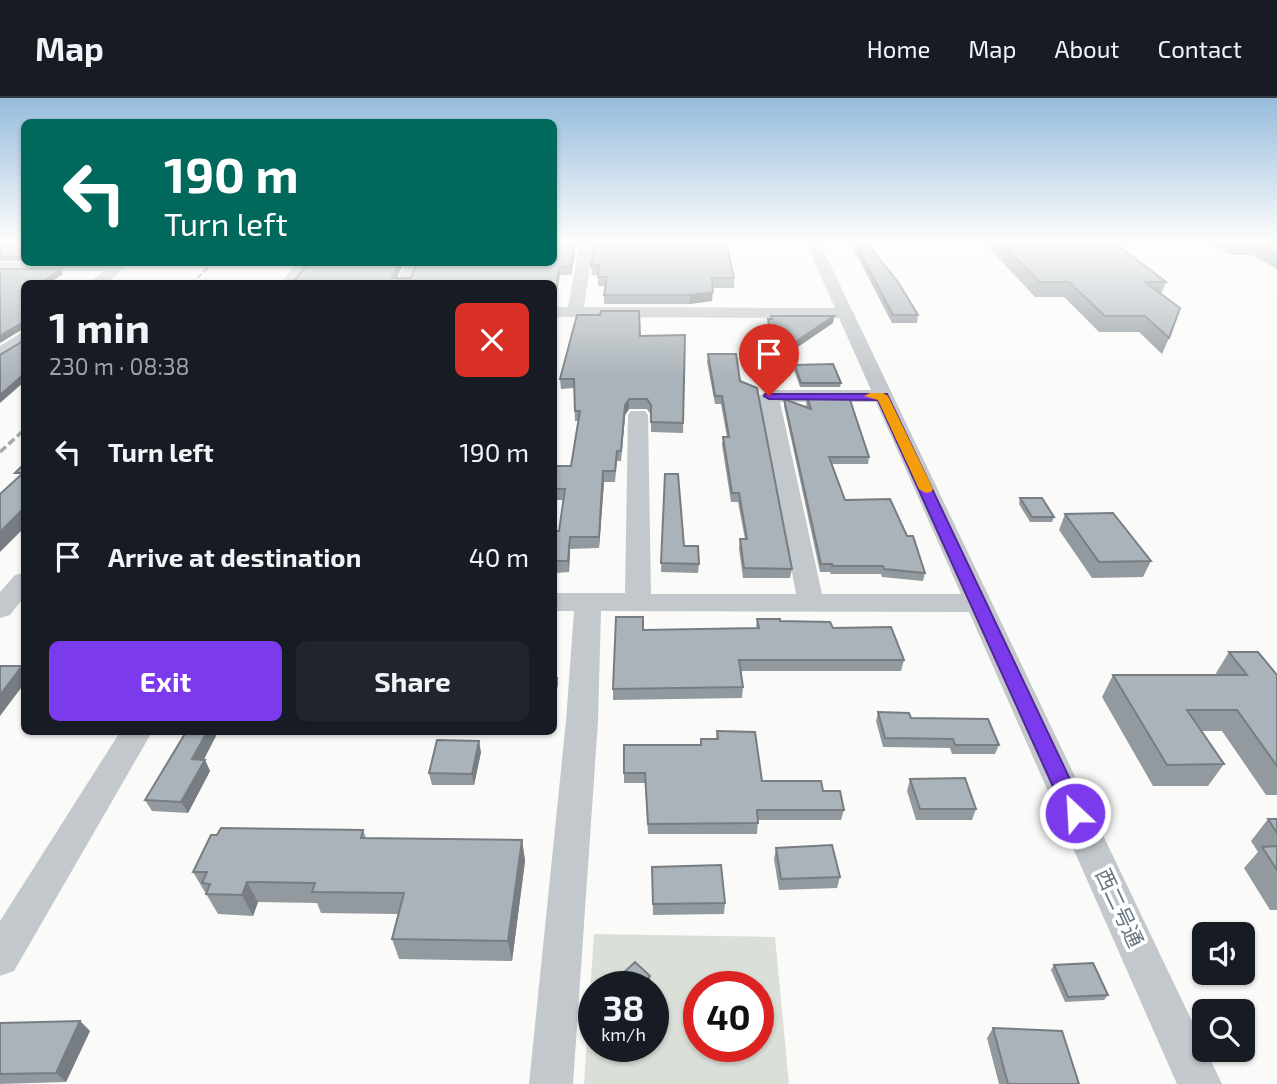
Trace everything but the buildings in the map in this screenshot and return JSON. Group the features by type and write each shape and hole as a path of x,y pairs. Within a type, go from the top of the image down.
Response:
{"street":[{"path":"575,312 579,287"},
{"name":"西二号通","path":"833,287 1200,1084"},
{"path":"557,312 845,313"},
{"path":"0,354 21,338"},
{"path":"811,603 769,396 883,396"},
{"path":"638,415 638,603"},
{"path":"557,602 979,603"},
{"path":"551,1084 582,721 588,602"},
{"path":"0,957 134,735"}],"shaded area":[{"path":"594,934 775,937 789,1084 584,1084 585,1062 669,1062 669,971 592,971"}],"railway":[{"path":"0,452 21,433"}],"slow traffic":[{"path":"870,396 883,396 926,489"}],"route":[{"path":"769,396 883,396 1075,813"}]}
